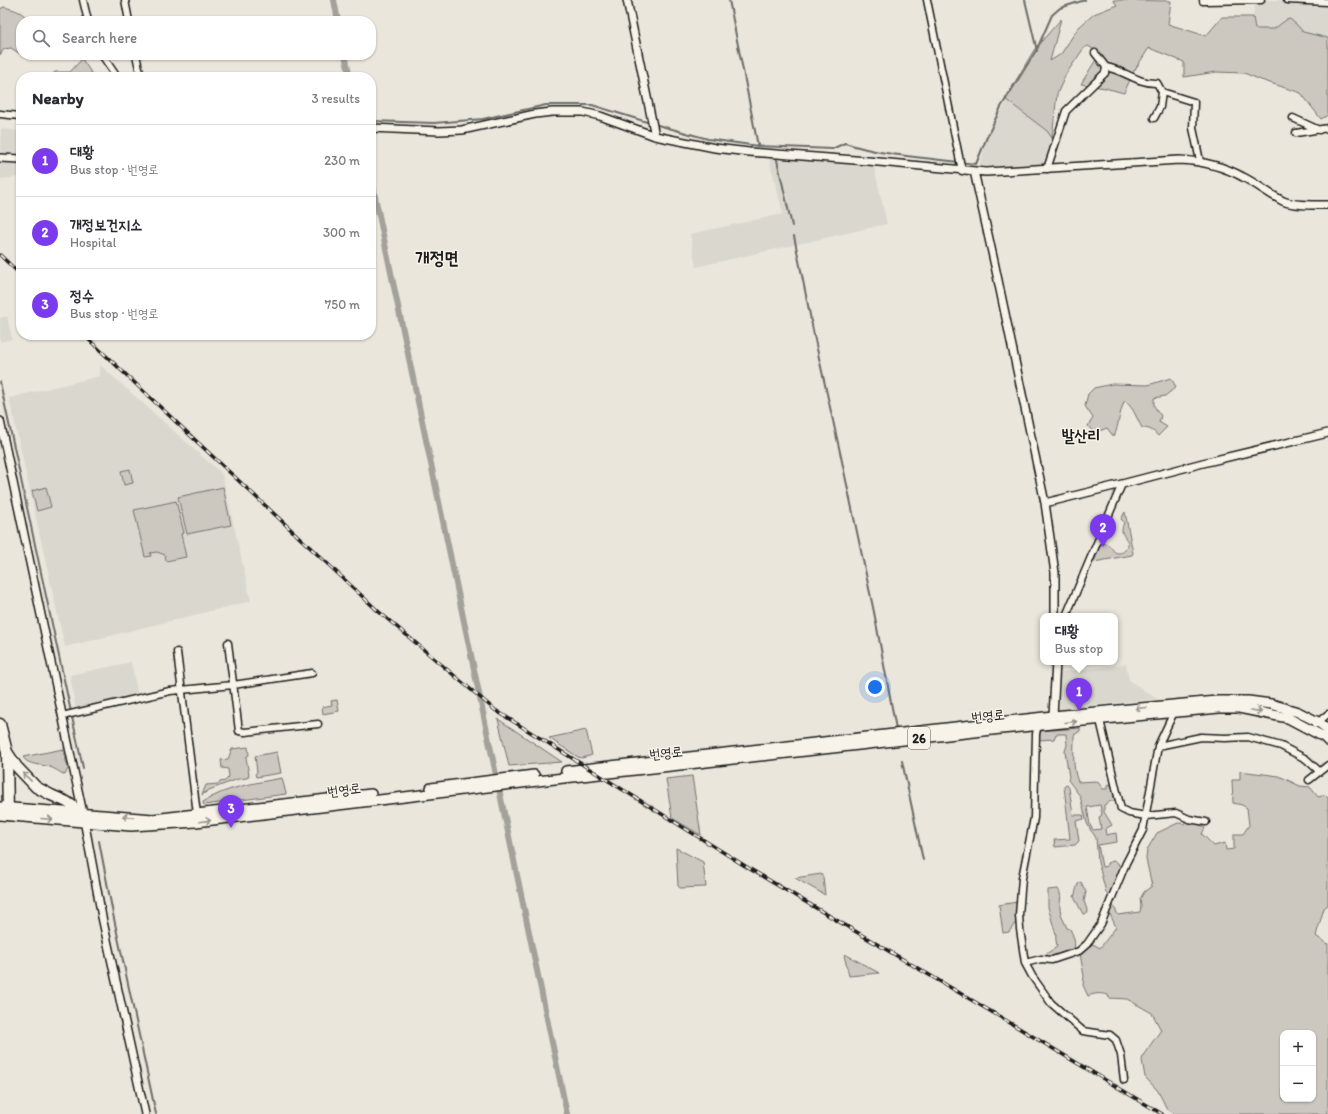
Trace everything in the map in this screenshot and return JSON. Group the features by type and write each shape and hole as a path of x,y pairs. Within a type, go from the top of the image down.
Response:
{"highway":[{"path":"0,724 7,777 4,811"},
{"path":"3,753 36,786 67,802 84,818"}],"main road":[{"name":"번영로","path":"84,818 131,826 196,822 503,782 1053,716 1217,701 1248,701 1271,704 1298,712 1328,728"},
{"name":"번영로","path":"503,782 1041,725 1219,708 1239,708 1288,718 1312,730 1328,741"},
{"name":"번영로","path":"4,811 84,818 153,819 321,799 487,784"}],"street":[{"path":"83,0 87,16"},
{"path":"125,0 128,16"},
{"path":"627,0 654,133"},
{"path":"927,0 961,165"},
{"path":"1203,1 1261,0"},
{"path":"1287,0 1328,2"},
{"path":"1095,53 1106,67 1115,68 1148,84 1157,83 1162,92 1160,107 1154,118"},
{"path":"105,60 114,72"},
{"path":"137,60 140,72"},
{"path":"1047,169 1066,111 1105,73 1106,67"},
{"path":"1162,92 1194,102 1194,128 1200,161"},
{"path":"376,128 439,131 462,130 535,114 552,112 583,112 654,133 715,148 868,161 961,165 974,171 986,172 1179,160 1200,161 1243,177 1284,201 1308,205 1328,205"},
{"path":"0,114 16,116"},
{"path":"1293,118 1319,130"},
{"path":"1296,134 1328,128"},
{"path":"0,158 16,159"},
{"path":"974,171 1045,503 1055,573 1055,613"},
{"path":"0,421 64,716 102,917 145,1114"},
{"path":"1045,503 1328,433"},
{"path":"1067,613 1122,484"},
{"path":"228,643 238,731 245,732 318,724"},
{"path":"177,652 197,814"},
{"path":"1056,665 1053,716 1037,729 1036,734 1034,818 1022,878 1019,915 1025,963 1032,976 1051,1003 1083,1031 1110,1035 1116,1040 1121,1055 1124,1080"},
{"path":"64,716 170,691 233,685 312,673"},
{"path":"1025,963 1041,959 1052,960 1078,951 1087,944 1101,924 1126,863 1143,830 1158,746 1174,712"},
{"path":"1312,730 1318,722 1328,714"},
{"path":"1100,720 1121,809 1129,813 1146,816 1176,813 1189,819 1206,822"},
{"path":"1158,746 1201,737 1248,737 1281,746 1306,759 1319,771"},
{"path":"1309,780 1328,765"}],"shaded area":[{"path":"1113,0 1171,1 1168,24 1206,36 1222,17 1253,17 1255,29 1274,29 1286,20 1290,19 1303,32 1328,38 1328,115 1321,119 1301,93 1244,73 1216,72 1184,77 1184,62 1149,48 1134,71 1124,93 1081,84 1100,53 1088,46 1084,48 1066,74 1057,94 1052,138 1047,131 1005,99 1034,50 1061,19 1050,61 1061,54 1078,28 1094,14 1117,5"},
{"path":"1256,0 1328,0 1328,38 1302,32 1298,26 1286,20 1274,29 1255,29 1253,17"},
{"path":"4,7 21,13 25,16 16,16 16,51 11,48 4,49 0,55 0,9"},
{"path":"83,60 91,72 70,72"},
{"path":"1007,101 1047,131 1052,138 1045,166 979,166 989,133"},
{"path":"1,129 16,130 16,156 0,155"},
{"path":"769,158 874,167 887,224 696,267 690,234 783,214"},
{"path":"0,163 16,163 16,177 0,179"},
{"path":"7,316 12,339 0,342 0,318"},
{"path":"100,365 222,474 251,601 65,647 9,398 100,376"},
{"path":"1171,378 1176,387 1165,396 1154,398 1154,406 1161,416 1159,422 1167,427 1158,436 1147,428 1142,428 1133,410 1125,400 1121,409 1114,437 1107,428 1094,433 1088,426 1093,418 1085,406 1088,394 1094,388 1112,384 1148,385"},
{"path":"130,469 133,483 124,485 121,471"},
{"path":"46,487 51,507 37,511 32,491"},
{"path":"223,487 231,525 187,534 178,497"},
{"path":"176,501 184,533 181,534 186,557 166,561 165,555 157,552 150,553 151,556 145,557 134,510"},
{"path":"1125,512 1133,553 1132,555 1094,562 1101,543 1109,545 1117,553 1124,551 1127,547 1128,543 1122,531 1124,522 1121,519"},
{"path":"131,662 138,696 76,711 70,675"},
{"path":"1126,664 1129,680 1157,699 1060,709 1059,675 1063,672"},
{"path":"337,700 339,711 323,714 322,707 332,705 331,701"},
{"path":"498,719 562,762 509,766"},
{"path":"1080,728 1080,731 1074,735 1074,765 1078,782 1097,781 1103,789 1107,789 1107,785 1111,784 1115,801 1111,801 1104,805 1104,812 1112,825 1105,829 1106,835 1116,833 1117,842 1098,845 1102,867 1107,866 1107,863 1113,861 1118,863 1120,868 1109,898 1098,862 1096,838 1087,823 1080,796 1068,780 1069,777 1065,751 1067,745 1066,734 1056,734 1054,739 1039,740 1040,731","holes":["1100,805 1102,813 1099,817 1101,829 1093,830 1090,825 1087,807"]},
{"path":"586,730 592,755 582,758 578,757 549,738"},
{"path":"248,747 249,755 246,757 249,775 247,778 238,779 209,790 202,795 206,785 219,784 229,777 228,769 222,768 221,760 228,759 232,749"},
{"path":"63,749 68,769 65,775 50,767 28,762 23,757"},
{"path":"277,752 281,773 256,777 255,774 257,772 255,756"},
{"path":"1240,771 1279,776 1300,786 1310,787 1318,797 1325,795 1328,798 1328,905 1324,908 1316,936 1327,944 1328,943 1328,1114 1175,1114 1167,1109 1158,1091 1145,1077 1142,1060 1144,1054 1161,1030 1152,1013 1127,999 1109,998 1108,995 1100,994 1088,996 1083,985 1084,976 1080,954 1091,943 1100,948 1116,927 1109,912 1113,905 1118,915 1140,912 1140,899 1144,892 1152,886 1146,859 1147,850 1157,833 1178,823 1184,824 1186,821 1198,823 1205,828 1202,834 1214,846 1225,843 1226,850 1234,849 1234,834 1243,834 1249,825 1247,808 1233,803 1232,780 1240,780"},
{"path":"692,776 701,835 672,818 666,779"},
{"path":"282,778 286,794 204,805 203,802 231,789"},
{"path":"1067,785 1069,788 1073,815 1083,815 1084,819 1076,821 1079,841 1075,845 1055,847 1054,840 1070,839 1064,786"},
{"path":"676,848 703,862 706,887 680,888 678,886"},
{"path":"821,874 823,877 825,895 795,878"},
{"path":"1081,882 1086,892 1084,901 1088,913 1083,914 1074,897 1078,884"},
{"path":"1058,889 1060,894 1061,914 1067,928 1070,929 1075,946 1074,949 1051,957 1046,956 1046,954 1057,947 1056,935 1048,907 1048,890"},
{"path":"1017,902 1018,921 1009,932 1003,933 999,905"},
{"path":"845,954 879,973 849,976"}],"waterway":[{"path":"334,0 337,16"},
{"path":"729,0 758,146"},
{"path":"1025,0 1037,51"},
{"path":"654,124 708,139 758,146 832,149 845,143 861,148 893,154 976,164 1001,107 1037,49 1052,15 1060,8 1085,0"},
{"path":"346,60 349,72"},
{"path":"376,121 434,123 483,119 546,105 592,105 650,123"},
{"path":"777,160 792,226"},
{"path":"376,201 567,1114"},
{"path":"794,236 874,612 896,729"},
{"path":"0,382 83,768"},
{"path":"902,761 923,860"},
{"path":"99,841 113,914 156,1114"}],"railway":[{"path":"0,255 16,270"},
{"path":"89,340 378,611 495,710 750,869 1162,1114"}],"place":[{"name":"개정보건지소","path":"1103,547"},
{"name":"대황","path":"1079,711"},
{"name":"정수","path":"231,828"}],"district":[{"name":"개정면","path":"437,258"},
{"name":"발산리","path":"1081,435"}]}
